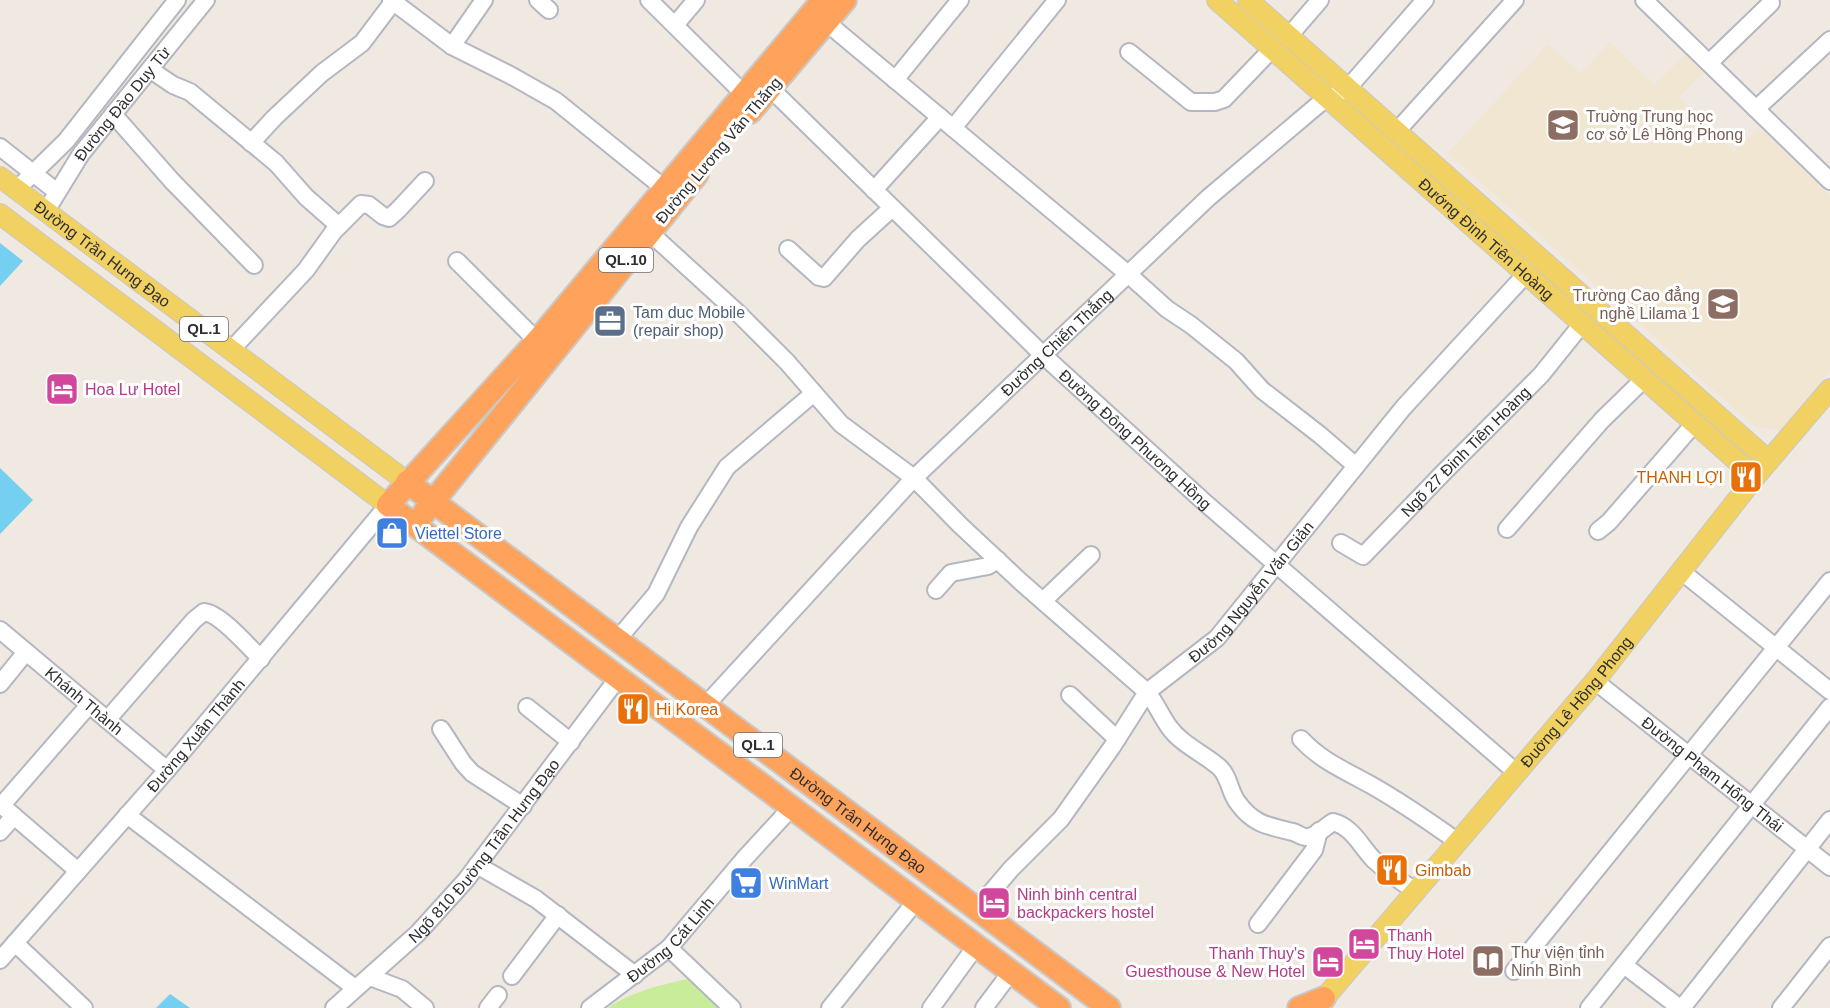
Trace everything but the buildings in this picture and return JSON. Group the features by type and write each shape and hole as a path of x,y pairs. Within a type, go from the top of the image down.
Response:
{"highway":[{"name":"Đường Lương Văn Thăng","path":"388,505 537,341 744,94 825,11 845,0"},
{"name":"Đường Lương Văn Thăng","path":"414,526 649,232 770,88 825,11"},
{"name":"Đường Trân Hưng Đạo","path":"407,482 1109,1008"},
{"name":"Đường Trân Hưng Đạo","path":"388,505 1059,1008"},
{"path":"1299,1008 1320,1003"}],"main road":[{"name":"Đướng Đinh Tiên Hoàng","path":"1217,0 1755,477"},
{"name":"Đướng Đinh Tiên Hoàng","path":"1248,0 1769,461"},
{"name":"Đường Trần Hưng Đạo","path":"0,177 407,482"},
{"name":"Đường Trần Hưng Đạo","path":"0,214 388,505"},
{"name":"Đuờng Lê Hồng Phong","path":"1320,1003 1595,681 1755,477 1830,388"}],"street":[{"name":"Đường Đào Duy Từ","path":"17,189 66,141 177,0"},
{"name":"Đường Đào Duy Từ","path":"46,211 81,154 206,0"},
{"path":"453,46 484,0"},
{"path":"649,0 744,94"},
{"path":"675,25 696,0"},
{"path":"895,80 960,0"},
{"path":"953,128 1057,0"},
{"path":"1289,36 1320,0"},
{"name":"Đường Chiến Thắng","path":"705,706 914,478 1208,198 1319,104 1348,88 1425,0"},
{"path":"1397,131 1515,0"},
{"path":"1644,0 1830,181"},
{"path":"251,143 322,73 362,43 392,1 453,46 556,101 665,189"},
{"path":"1709,63 1771,3"},
{"path":"825,11 895,80 1167,309 1236,361 1262,390 1356,466"},
{"path":"158,24 176,38"},
{"path":"1756,109 1830,40"},
{"path":"1129,52 1191,102 1203,103 1224,99 1272,49"},
{"path":"151,70 173,85 190,92 276,163 306,196 339,226"},
{"name":"Đường Đông Phương Hồng","path":"770,88 1042,355 1202,500 1517,773"},
{"path":"112,114 172,181 254,265"},
{"path":"874,190 940,117"},
{"path":"0,147 57,192"},
{"path":"231,350 306,270 339,226 357,208 364,204 369,205 389,218 424,181"},
{"path":"788,249 814,273 824,278 858,239 892,208"},
{"path":"1492,244 1506,228"},
{"path":"649,232 740,314 787,362 841,424 914,478 998,560 1147,692 1169,728 1185,743 1221,768 1238,804 1259,823 1275,829 1295,832 1305,837 1313,836 1334,822 1340,823 1351,831 1374,860 1395,878 1416,891"},
{"path":"457,261 537,341"},
{"name":"Đường Nguyễn Văn Giản","path":"977,909 1011,869 1061,819 1147,692 1217,638 1403,408 1526,274"},
{"name":"Ngõ 27 Đinh Tiên Hoàng","path":"1341,543 1363,556 1541,375 1582,324"},
{"path":"1506,529 1602,420 1644,379"},
{"path":"617,640 656,594 689,528 727,467 814,393"},
{"path":"1598,531 1609,522 1694,424"},
{"name":"Đường Xuân Thành","path":"0,960 167,770 388,505"},
{"path":"1043,601 1091,555"},
{"path":"936,590 951,573 988,566 998,560"},
{"path":"1681,571 1830,691"},
{"path":"1514,971 1830,581"},
{"path":"107,720 194,620 204,612 208,612 230,628 261,659"},
{"name":"Khánh Thành","path":"0,630 167,770"},
{"path":"0,684 27,652"},
{"name":"Ngõ 810 Đường Trần Hưng Đạo","path":"334,1008 418,933 477,865 618,678"},
{"name":"Đường Phạm Hống Thái","path":"1595,681 1830,867"},
{"path":"1070,694 1117,739"},
{"path":"0,832 5,808 89,705"},
{"path":"527,707 571,742"},
{"path":"1589,1008 1830,707"},
{"path":"441,729 463,764 472,773 523,806"},
{"path":"1301,739 1310,749 1332,765 1394,799 1458,842"},
{"path":"5,808 78,871"},
{"name":"Đường Cát Linh","path":"590,1008 669,948 744,858 791,808"},
{"path":"127,815 355,988"},
{"path":"1624,965 1681,1008 1830,820"},
{"path":"1258,924 1314,850 1319,831"},
{"path":"477,865 536,899 634,975"},
{"path":"830,1008 916,901"},
{"path":"512,976 558,915"},
{"path":"15,943 84,1008"},
{"path":"931,1008 976,946"},
{"path":"1781,1008 1830,946"},
{"path":"669,948 732,1008"},
{"path":"984,1008 1011,972"},
{"path":"370,977 402,989 425,1008"}],"shaded area":[{"name":"Trường Cao đẳng nghề Lilama 1","path":"1610,42 1654,85 1686,54 1703,73 1679,97 1734,152 1759,128 1830,196 1830,371 1781,430 1755,427 1448,153 1548,44 1581,73"}],"green space":[{"path":"691,978 722,1008 608,1008 637,993"}],"water":[{"path":"0,243 23,261 0,286"},
{"path":"0,468 33,500 0,534"},
{"path":"170,994 190,1008 156,1008"}],"place":[{"name":"Truờng Trung học cơ sở Lê Hồng Phong","path":"1563,125"},
{"name":"Trường Cao đẳng nghề Lilama 1","path":"1723,304"},
{"name":"Tam duc Mobile (repair shop)","path":"610,321"},
{"name":"Hoa Lư Hotel","path":"62,389"},
{"name":"THANH LỢI","path":"1746,477"},
{"name":"Viettel Store","path":"392,533"},
{"name":"Hi Korea","path":"633,709"},
{"name":"Gimbab","path":"1392,870"},
{"name":"WinMart","path":"746,883"},
{"name":"Ninh binh central backpackers hostel","path":"994,903"},
{"name":"Thanh Thuy Hotel","path":"1364,944"},
{"name":"Thư viện tỉnh Ninh Bình","path":"1488,961"},
{"name":"Thanh Thuy's Guesthouse & New Hotel","path":"1328,962"}]}
